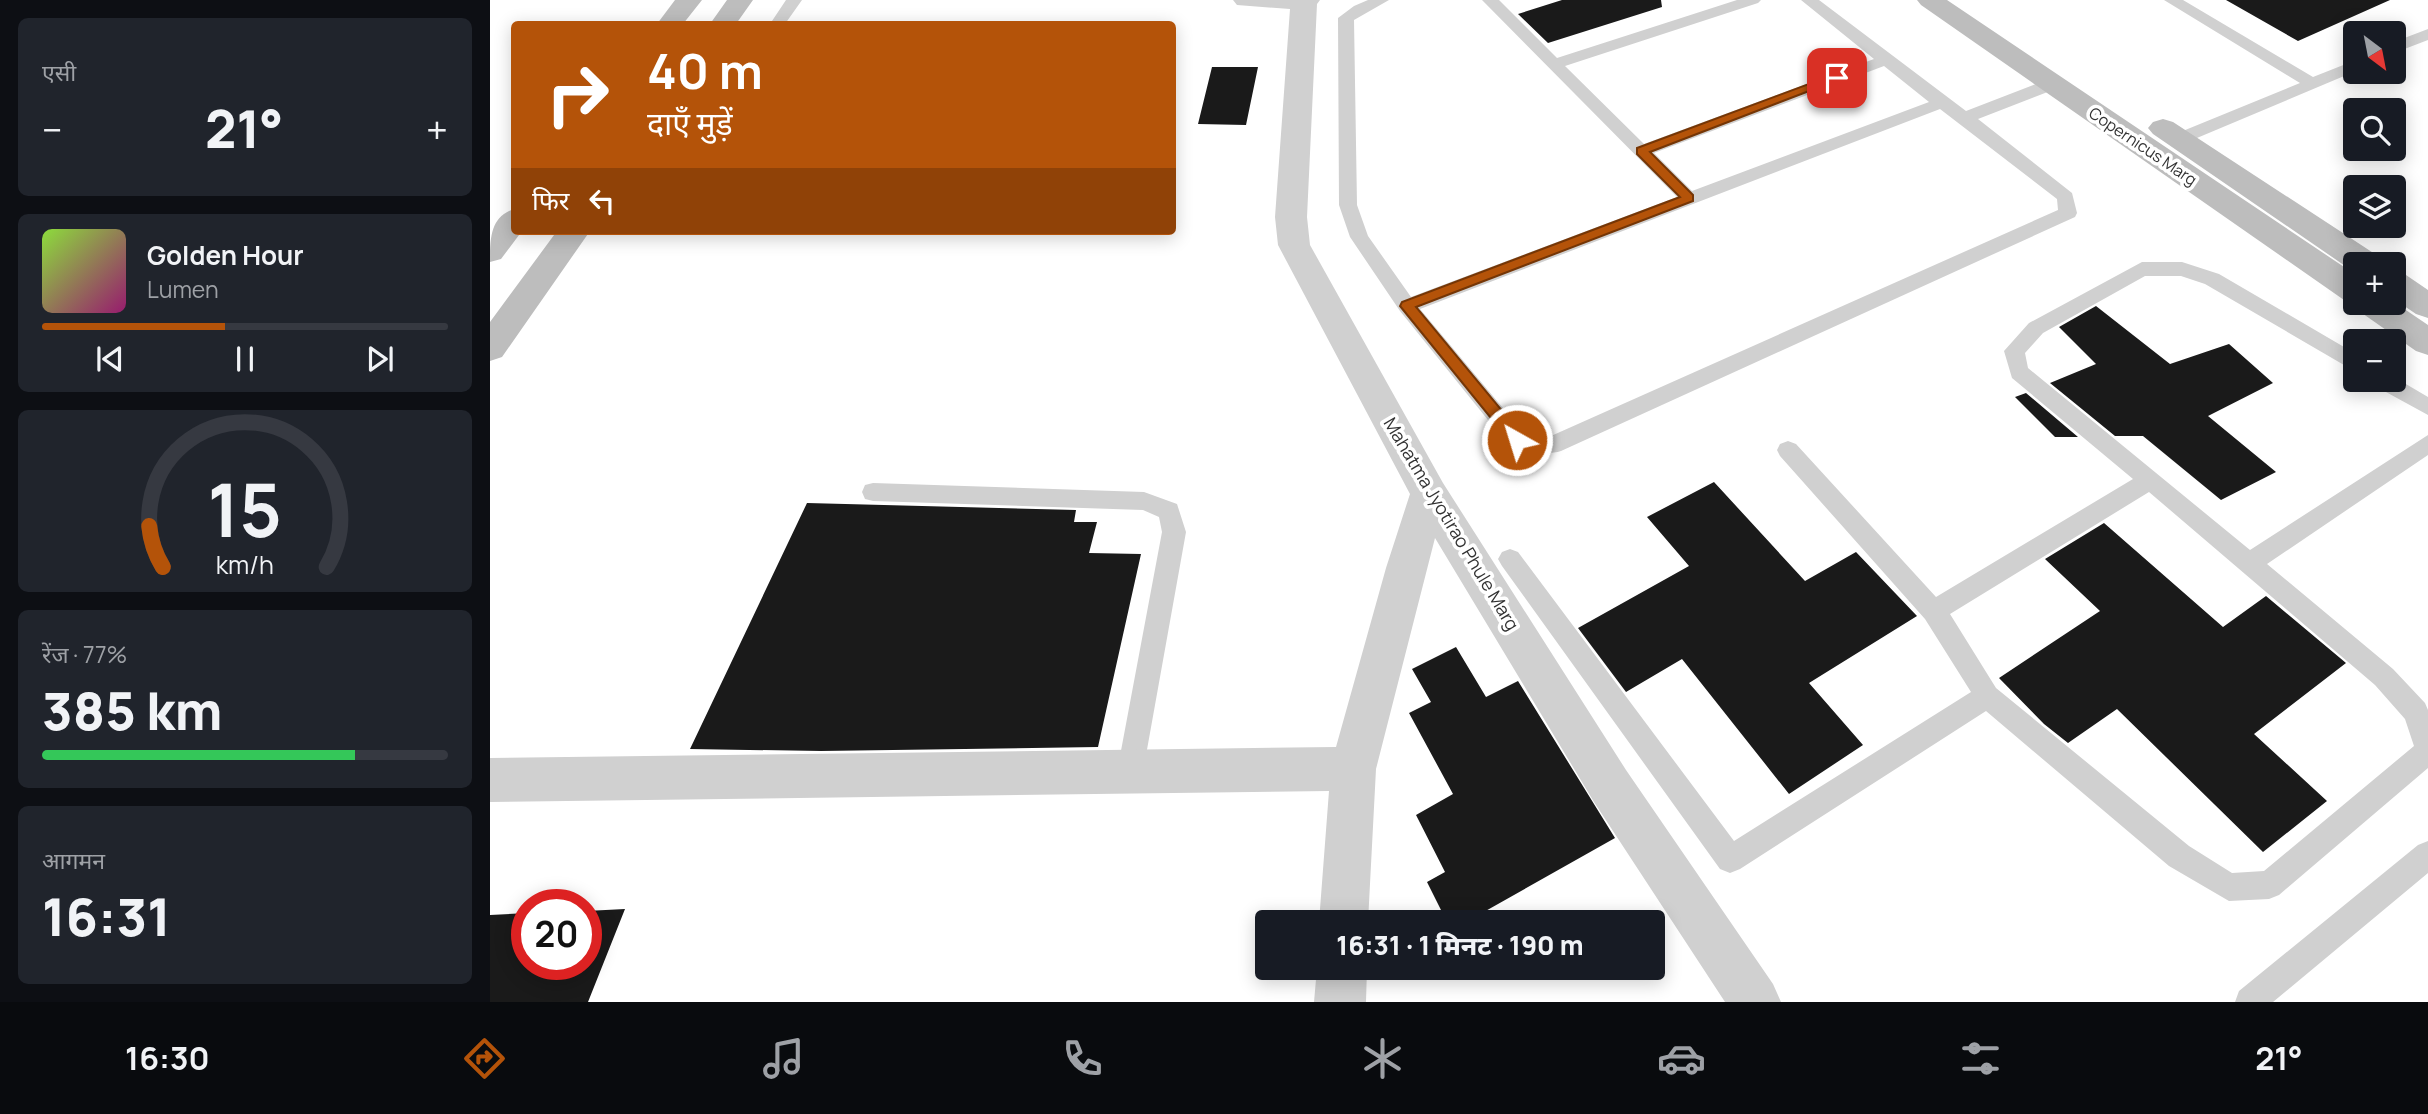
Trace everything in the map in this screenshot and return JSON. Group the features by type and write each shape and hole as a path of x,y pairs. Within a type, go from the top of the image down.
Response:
{"street":[{"path":"672,21 689,0"},
{"path":"725,21 740,0"},
{"path":"1246,0 1306,1"},
{"name":"Copernicus Marg","path":"1930,0 2343,283"},
{"name":"Copernicus Marg","path":"1973,0 2348,252"},
{"name":"Mahatma Jyotirao Phule Marg","path":"1306,1 1291,217 1294,245 1429,494 1610,786 1755,1002"},
{"path":"490,251 511,224"},
{"path":"490,348 571,235"},
{"path":"2406,291 2428,306"},
{"path":"2389,315 2428,342"},
{"path":"1345,910 1353,769 1406,568 1429,494"},
{"path":"490,780 1353,769"},
{"path":"1340,1002 1341,980"}],"lane":[{"path":"779,21 794,0"},
{"path":"1381,0 1346,18 1348,205 1359,237 1407,306 1517,440 1553,445 2068,213 2066,197 2046,179 1941,103 1809,0"},
{"path":"1490,0 1689,198"},
{"path":"1554,64 1753,0"},
{"path":"2172,0 2312,83"},
{"path":"2406,43 2428,34"},
{"path":"1641,151 1886,60"},
{"path":"2179,139 2343,70"},
{"path":"1965,118 2052,84"},
{"path":"1407,306 1941,103"},
{"path":"1788,450 1934,611 1987,696 2179,856 2229,887 2269,885 2428,750 2416,712 2384,677 2019,372 2014,351 2036,328 2142,269 2182,269 2212,279 2343,356"},
{"path":"2402,392 2428,407"},
{"path":"2250,563 2428,444"},
{"path":"1934,611 2150,480"},
{"path":"873,492 1144,502 1169,511 1174,532 1130,772"},
{"path":"1510,559 1730,859 1987,696"},
{"path":"2250,1002 2428,855"}],"building":[{"path":"1562,0 1661,0 1662,7 1548,43 1518,14"},
{"path":"2226,0 2390,0 2298,41"},
{"path":"1212,67 1258,67 1246,125 1198,124"},
{"path":"2096,306 2170,364 2229,344 2273,383 2208,416 2276,472 2221,500 2143,436 2115,436 2050,383 2096,364 2059,327"},
{"path":"2026,393 2078,437 2055,437 2015,397"},
{"path":"1714,482 1805,581 1856,552 1917,616 1809,683 1863,745 1789,794 1682,659 1626,692 1578,628 1689,566 1647,517"},
{"path":"807,503 1076,510 1074,522 1097,522 1089,553 1141,554 1098,747 821,751 690,749"},
{"path":"2104,523 2223,627 2266,596 2346,663 2254,734 2327,801 2263,852 2117,709 2068,743 2044,724 1999,678 2100,611 2045,559"},
{"path":"1456,647 1486,697 1518,681 1615,838 1487,910 1441,910 1427,882 1445,872 1416,815 1453,794 1409,713 1431,702 1412,669"},
{"path":"625,909 602,967 602,910"},
{"path":"511,914 511,980 597,980 588,1002 490,1002 490,915"}],"route":[{"path":"1517,440 1407,306 1689,198 1641,151 1837,78"}]}
